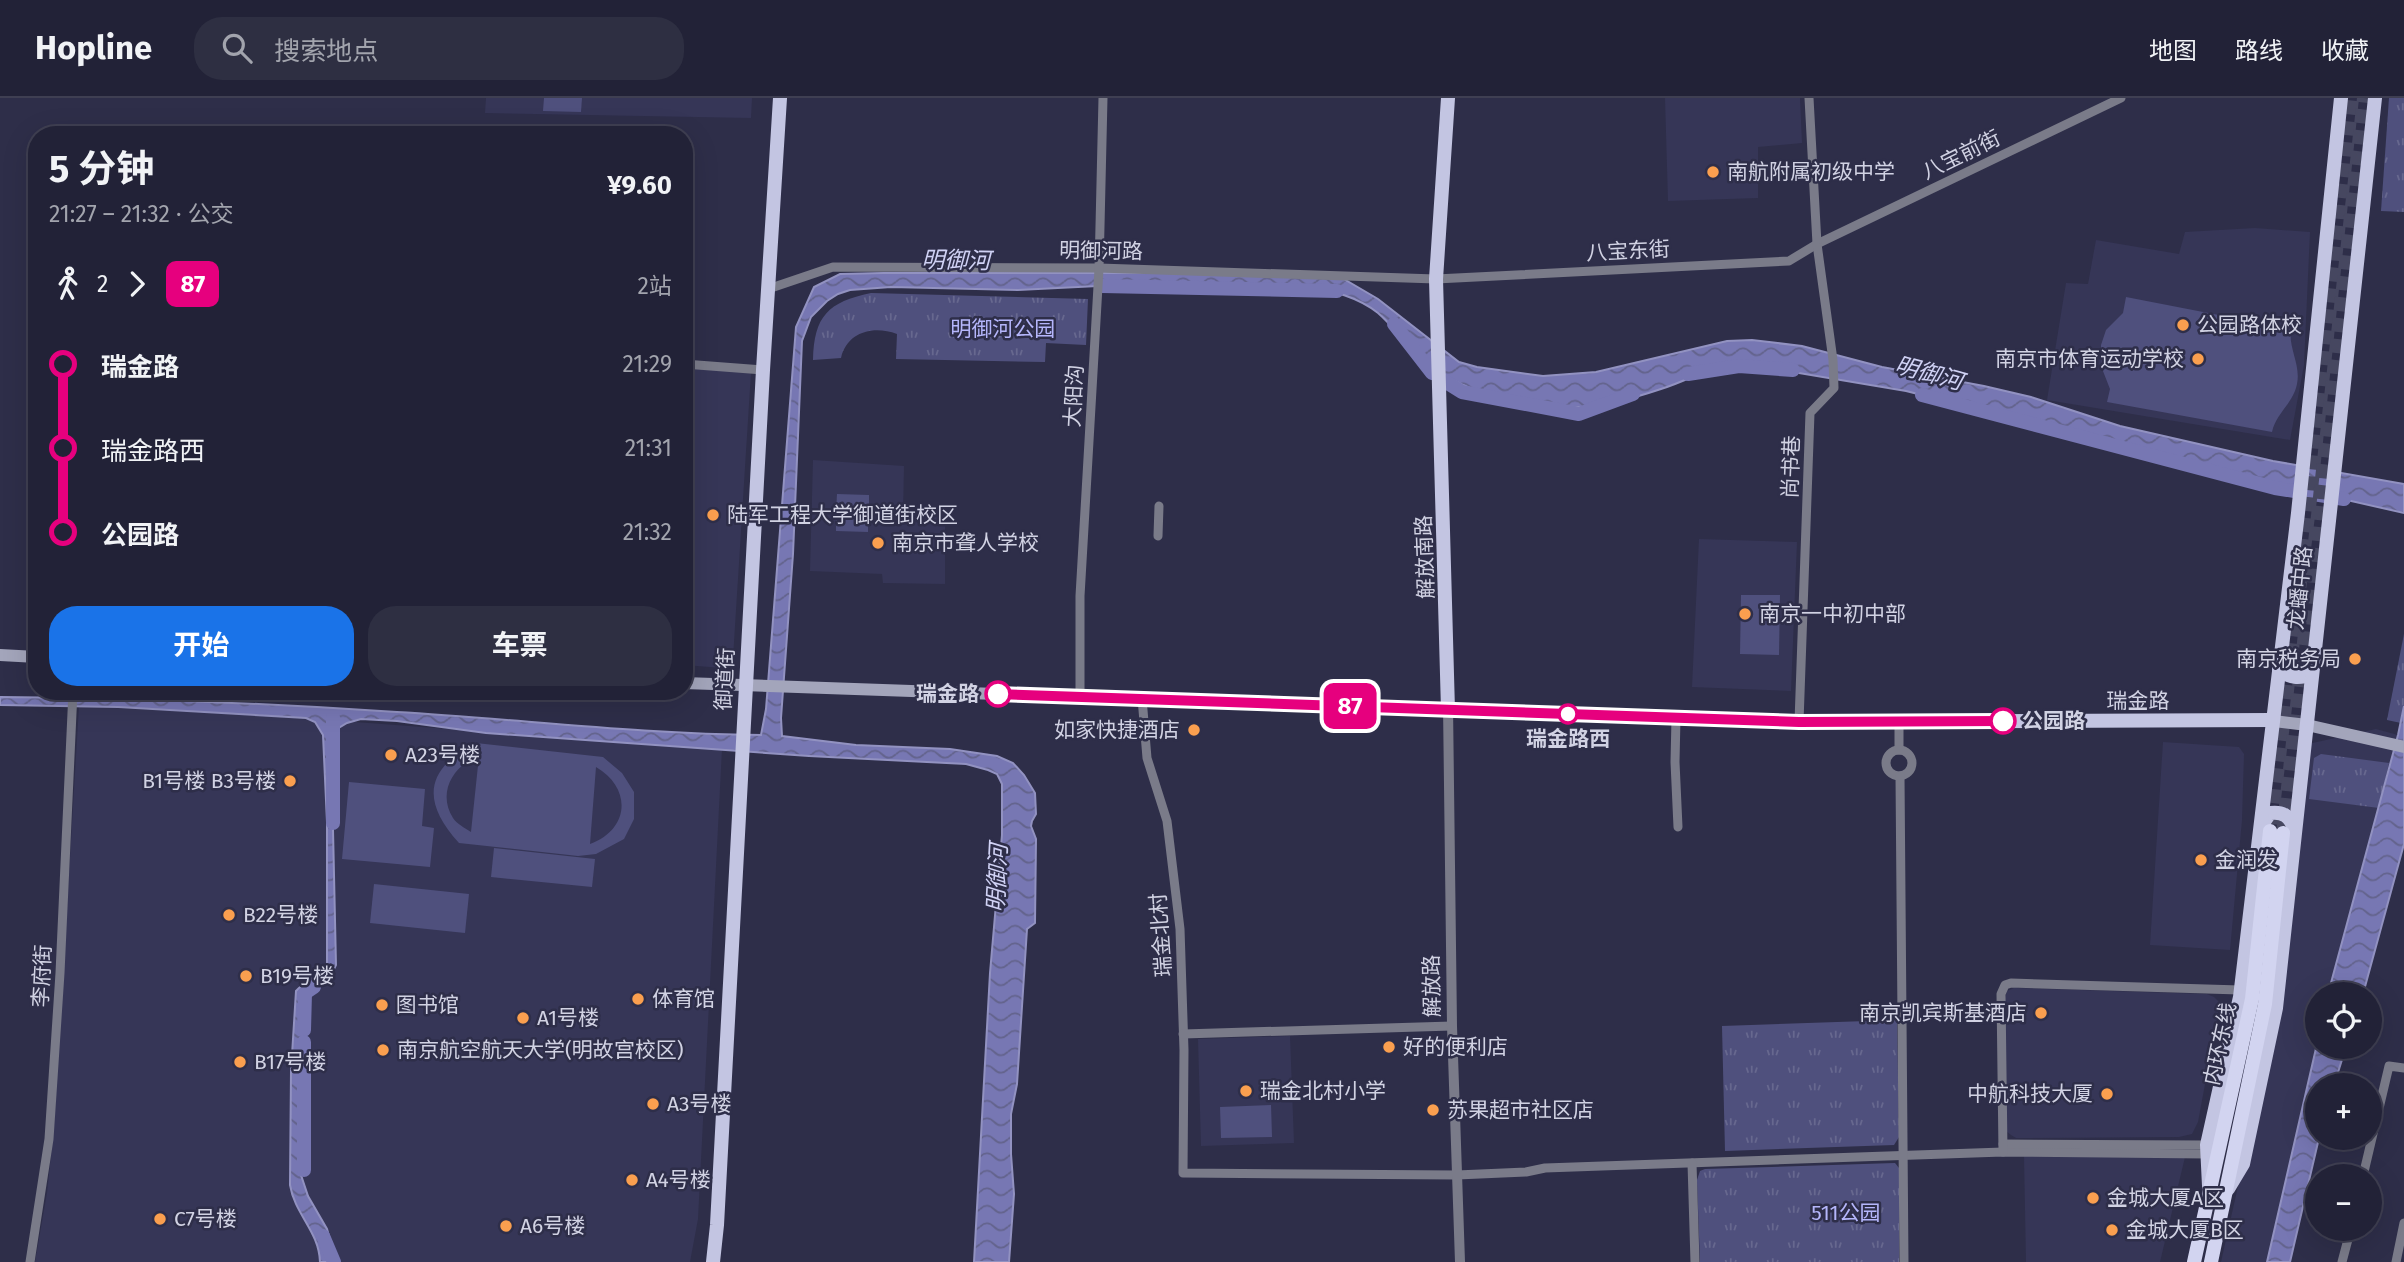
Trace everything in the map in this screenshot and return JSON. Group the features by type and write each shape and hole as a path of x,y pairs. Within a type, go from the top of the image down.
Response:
{"highway":[{"name":"内环东线","path":"2194,1259 2216,1195 2266,1004 2277,831"},
{"name":"内环东线","path":"2211,1262 2216,1195"}],"main road":[{"name":"御道街","path":"712,1262 717,1225 780,98"},
{"name":"龙蟠中路","path":"2216,1195 2244,1164 2276,1008 2277,831 2272,720 2298,513 2341,98"},
{"name":"龙蟠中路","path":"2216,1195 2206,1149 2277,831 2307,725 2375,98"},
{"path":"1437,279 1443,514"},
{"path":"0,655 28,657"},
{"path":"2279,670 2298,678 2312,674"},
{"name":"瑞金路","path":"693,683 1799,722 2272,720 2307,725 2404,747"}],"street":[{"name":"大阳沟","path":"1080,696 1080,596 1099,268 1103,98"},
{"path":"1440,403 1437,279 1448,98"},
{"name":"尚书巷","path":"1799,722 1810,413 1834,388 1833,360 1817,244 1809,98"},
{"name":"八宝前街","path":"1817,244 2122,98"},
{"name":"八宝东街","path":"1437,279 1788,261 1817,244"},
{"name":"明御河路","path":"768,289 833,267 1099,268 1437,279"},
{"path":"693,365 763,370"},
{"path":"1158,536 1159,506"},
{"name":"解放南路","path":"1443,514 1448,710"},
{"name":"瑞金北村","path":"1142,698 1147,758 1167,821 1180,929 1184,1034 1183,1173 1457,1175"},
{"name":"李府街","path":"30,1262 50,1126 63,931 73,700"},
{"name":"解放路","path":"1448,710 1452,1026 1460,1262"},
{"path":"1676,718 1678,827"},
{"path":"1899,721 1899,750"},
{"path":"1899,750 1908,753 1912,765 1908,773 1900,776 1889,771 1886,764 1892,753 1899,750"},
{"path":"1900,776 1904,1262"},
{"path":"2003,1148 2001,995 2005,985 2011,983 2240,990"},
{"path":"1184,1034 1452,1026"},
{"path":"2366,1164 2389,1066 2404,1068"},
{"path":"1457,1175 1526,1172 1545,1168 1905,1155 2003,1148 2206,1149"},
{"path":"1692,1163 1695,1262"},
{"path":"2396,1262 2404,1223"},
{"path":"2342,1262 2347,1241"}],"shaded area":[{"path":"486,98 752,98 751,118 485,113"},
{"name":"南航附属初级中学","path":"1665,98 1800,98 1802,143 1758,147 1758,198 1668,201"},
{"name":"公园路体校","path":"2255,228 2310,232 2304,365 2290,440 2047,400 2066,283 2088,284 2096,240 2179,254 2185,232"},
{"name":"陆军工程大学御道街校区","path":"693,368 751,372 733,658 723,668 693,666"},
{"name":"南京市聋人学校","path":"813,460 904,466 903,515 945,515 945,584 883,583 882,574 810,571"},
{"name":"南京一中初中部","path":"1699,539 1797,542 1791,691 1692,687"},
{"name":"南京航空航天大学(明故宫校区)","path":"79,706 301,718 722,749 698,1219 690,1262 35,1262 47,1193 54,1127"},
{"path":"2376,729 2398,735 2331,982 2305,982 2305,1059 2314,1059 2310,1073 2305,1073 2305,1096 2267,1262 2221,1262 2243,1164 2308,744"},
{"path":"2163,742 2239,747 2244,754 2242,820 2230,950 2150,945"},
{"path":"2014,988 2207,994 2214,997 2220,1003 2198,1122 2192,1134 2179,1137 2016,1138 2006,1131 2005,998 2007,991"},
{"name":"瑞金北村小学","path":"1290,1036 1294,1143 1201,1146 1198,1039"},
{"path":"2024,1156 2185,1157 2160,1262 2026,1262"}],"green space":[{"path":"544,98 582,98 581,112 543,111"},
{"path":"2389,98 2404,98 2404,212 2381,211"},
{"name":"明御河公园","path":"871,293 1088,299 1086,345 1046,343 1045,362 896,359 897,334 879,330 855,337 844,349 841,358 813,360 816,332 826,313 844,301"},
{"name":"南京市体育运动学校","path":"2126,297 2291,329 2297,384 2272,432 2107,402 2110,389 2101,366 2101,345 2106,330 2123,313"},
{"path":"837,494 869,495 869,512 836,512"},
{"path":"836,513 868,514 868,532 836,531"},
{"path":"1741,595 1780,595 1779,655 1740,654"},
{"path":"2404,634 2404,706 2401,723 2387,720"},
{"path":"476,743 603,757 622,773 634,792 634,819 624,839 596,854 578,856 459,843 438,813 434,787 446,764","holes":["479,756 471,832 453,818 448,809 447,790 455,773","596,767 616,786 622,808 613,829 590,844"]},
{"path":"2321,754 2389,763 2379,808 2309,799 2314,758"},
{"path":"349,782 425,789 422,826 434,828 430,867 342,859"},
{"path":"494,848 595,859 592,887 491,877"},
{"path":"374,884 469,894 465,933 370,923"},
{"path":"1897,1020 1899,1137 1894,1145 1725,1151 1722,1026"},
{"path":"1271,1105 1272,1137 1221,1138 1220,1107"},
{"name":"511公园","path":"1895,1163 1899,1168 1899,1262 1700,1262 1697,1180 1700,1171"}],"water":[{"path":"1206,273 1342,278 1378,299 1459,362 1543,376 1596,372 1727,341 1752,340 1802,346 1882,367 2031,397 2120,426 2273,461 2404,484 2404,513 2272,483 1906,391 1752,365 1725,366 1652,392 1602,405 1571,407 1516,400 1478,391 1452,380 1420,358 1388,322 1370,307 1327,290 1309,287 1098,286 1018,290 891,287 850,290 838,294 811,317 802,341 782,736 856,745 950,749 997,756 1013,763 1035,793 1036,814 1031,826 1036,839 1035,923 1027,929 1017,1084 1011,1114 1014,1194 1009,1262 974,1262 990,973 1002,835 1002,784 997,774 966,764 809,756 486,733 361,719 337,729 331,739 336,965 330,976 304,1001 299,1143 301,1175 308,1196 327,1229 330,1240 331,1262 320,1262 316,1241 290,1185 291,1071 296,991 327,965 327,822 323,735 315,722 306,718 118,707 0,705 0,697 28,698 28,700 149,700 298,706 624,729 761,735 766,709 796,327 814,287 840,274"},
{"path":"2404,706 2404,844 2366,982 2331,982"},
{"path":"2314,1059 2342,1059 2338,1073 2310,1073"},
{"path":"2305,1096 2305,1150 2316,1150 2313,1164 2305,1164 2305,1198 2290,1262 2267,1262"}],"waterway":[{"name":"明御河","path":"1102,286 1337,291"},
{"name":"明御河","path":"1394,324 1432,373"},
{"name":"明御河","path":"1688,374 1739,366 1793,370"},
{"name":"明御河","path":"1446,382 1462,392 1579,414 1633,394"},
{"name":"明御河","path":"1922,395 2275,488 2344,499"},
{"path":"333,717 333,823"},
{"path":"304,1030 305,993 314,987"},
{"path":"304,1042 304,1170"},
{"path":"323,1236 334,1262"}],"tunnel":[{"path":"2271,824 2310,499 2352,98"},
{"path":"2283,833 2364,98"}],"bus line":[{"name":"87","path":"998,694 1799,722 2003,721"}],"place":[{"name":"南航附属初级中学","path":"1713,172"},
{"name":"公园路体校","path":"2183,325"},
{"name":"南京市体育运动学校","path":"2198,359"},
{"name":"陆军工程大学御道街校区","path":"713,515"},
{"name":"南京市聋人学校","path":"878,543"},
{"name":"南京一中初中部","path":"1745,614"},
{"name":"南京税务局","path":"2355,659"},
{"name":"瑞金路","path":"998,694"},
{"name":"瑞金路西","path":"1568,714"},
{"name":"公园路","path":"2003,721"},
{"name":"如家快捷酒店","path":"1194,730"},
{"name":"A23号楼","path":"391,755"},
{"name":"B1号楼 B3号楼","path":"290,781"},
{"name":"金润发","path":"2201,860"},
{"name":"B22号楼","path":"229,915"},
{"name":"B19号楼","path":"246,976"},
{"name":"体育馆","path":"638,999"},
{"name":"图书馆","path":"382,1005"},
{"name":"南京凯宾斯基酒店","path":"2041,1013"},
{"name":"A1号楼","path":"523,1018"},
{"name":"好的便利店","path":"1389,1047"},
{"name":"南京航空航天大学(明故宫校区)","path":"383,1050"},
{"name":"B17号楼","path":"240,1062"},
{"name":"瑞金北村小学","path":"1246,1091"},
{"name":"中航科技大厦","path":"2107,1094"},
{"name":"A3号楼","path":"653,1104"},
{"name":"苏果超市社区店","path":"1433,1110"},
{"name":"A4号楼","path":"632,1180"},
{"name":"金城大厦A区","path":"2093,1198"},
{"name":"C7号楼","path":"160,1219"},
{"name":"A6号楼","path":"506,1226"},
{"name":"金城大厦B区","path":"2112,1230"}]}
